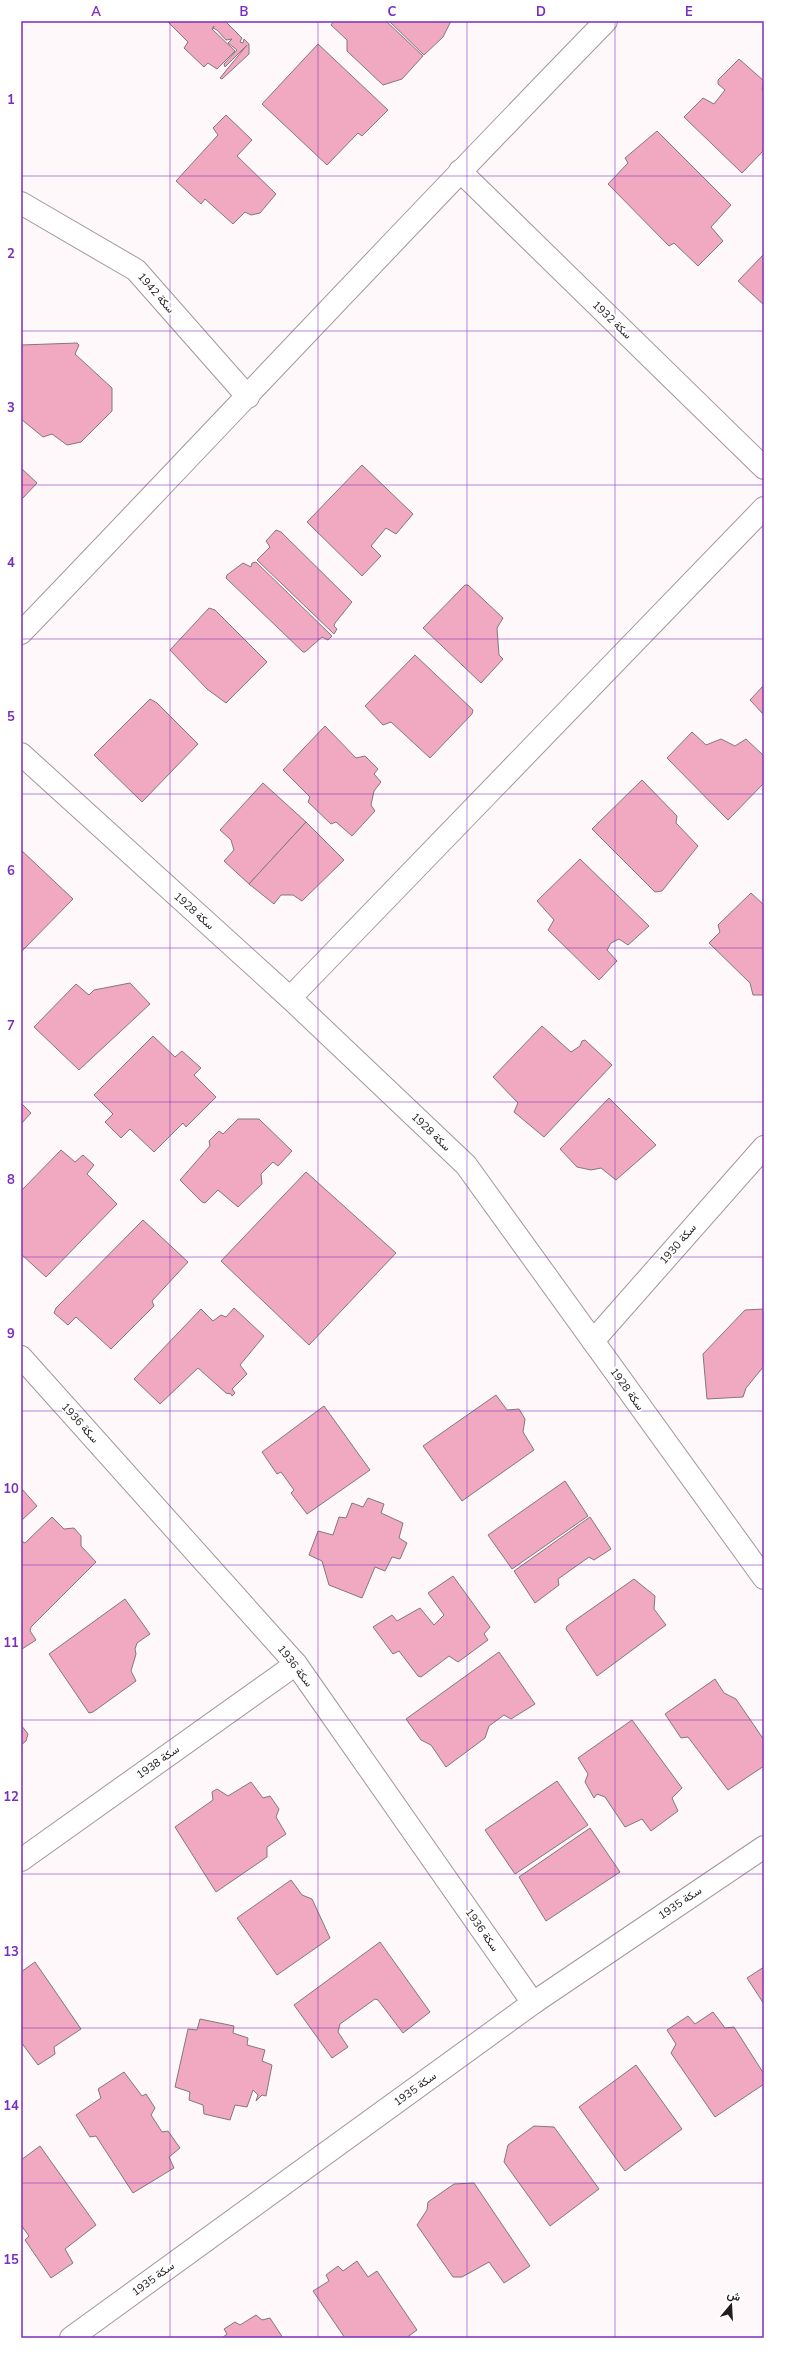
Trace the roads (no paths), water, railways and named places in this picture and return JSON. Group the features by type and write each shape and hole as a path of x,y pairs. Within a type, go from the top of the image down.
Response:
{"street":[{"path":"21,633 248,397 460,171 606,21"},
{"name":"سكة 1932","path":"460,171 764,468"},
{"name":"سكة 1942","path":"21,203 136,270 248,397"},
{"path":"290,998 764,508"},
{"name":"سكة 1928","path":"21,754 290,998 466,1165 764,1578"},
{"name":"سكة 1930","path":"593,1341 764,1147"},
{"name":"سكة 1936","path":"21,1357 296,1664 534,2003"},
{"name":"سكة 1938","path":"21,1860 296,1664"},
{"name":"سكة 1935","path":"71,2338 534,2003 764,1847"}]}
